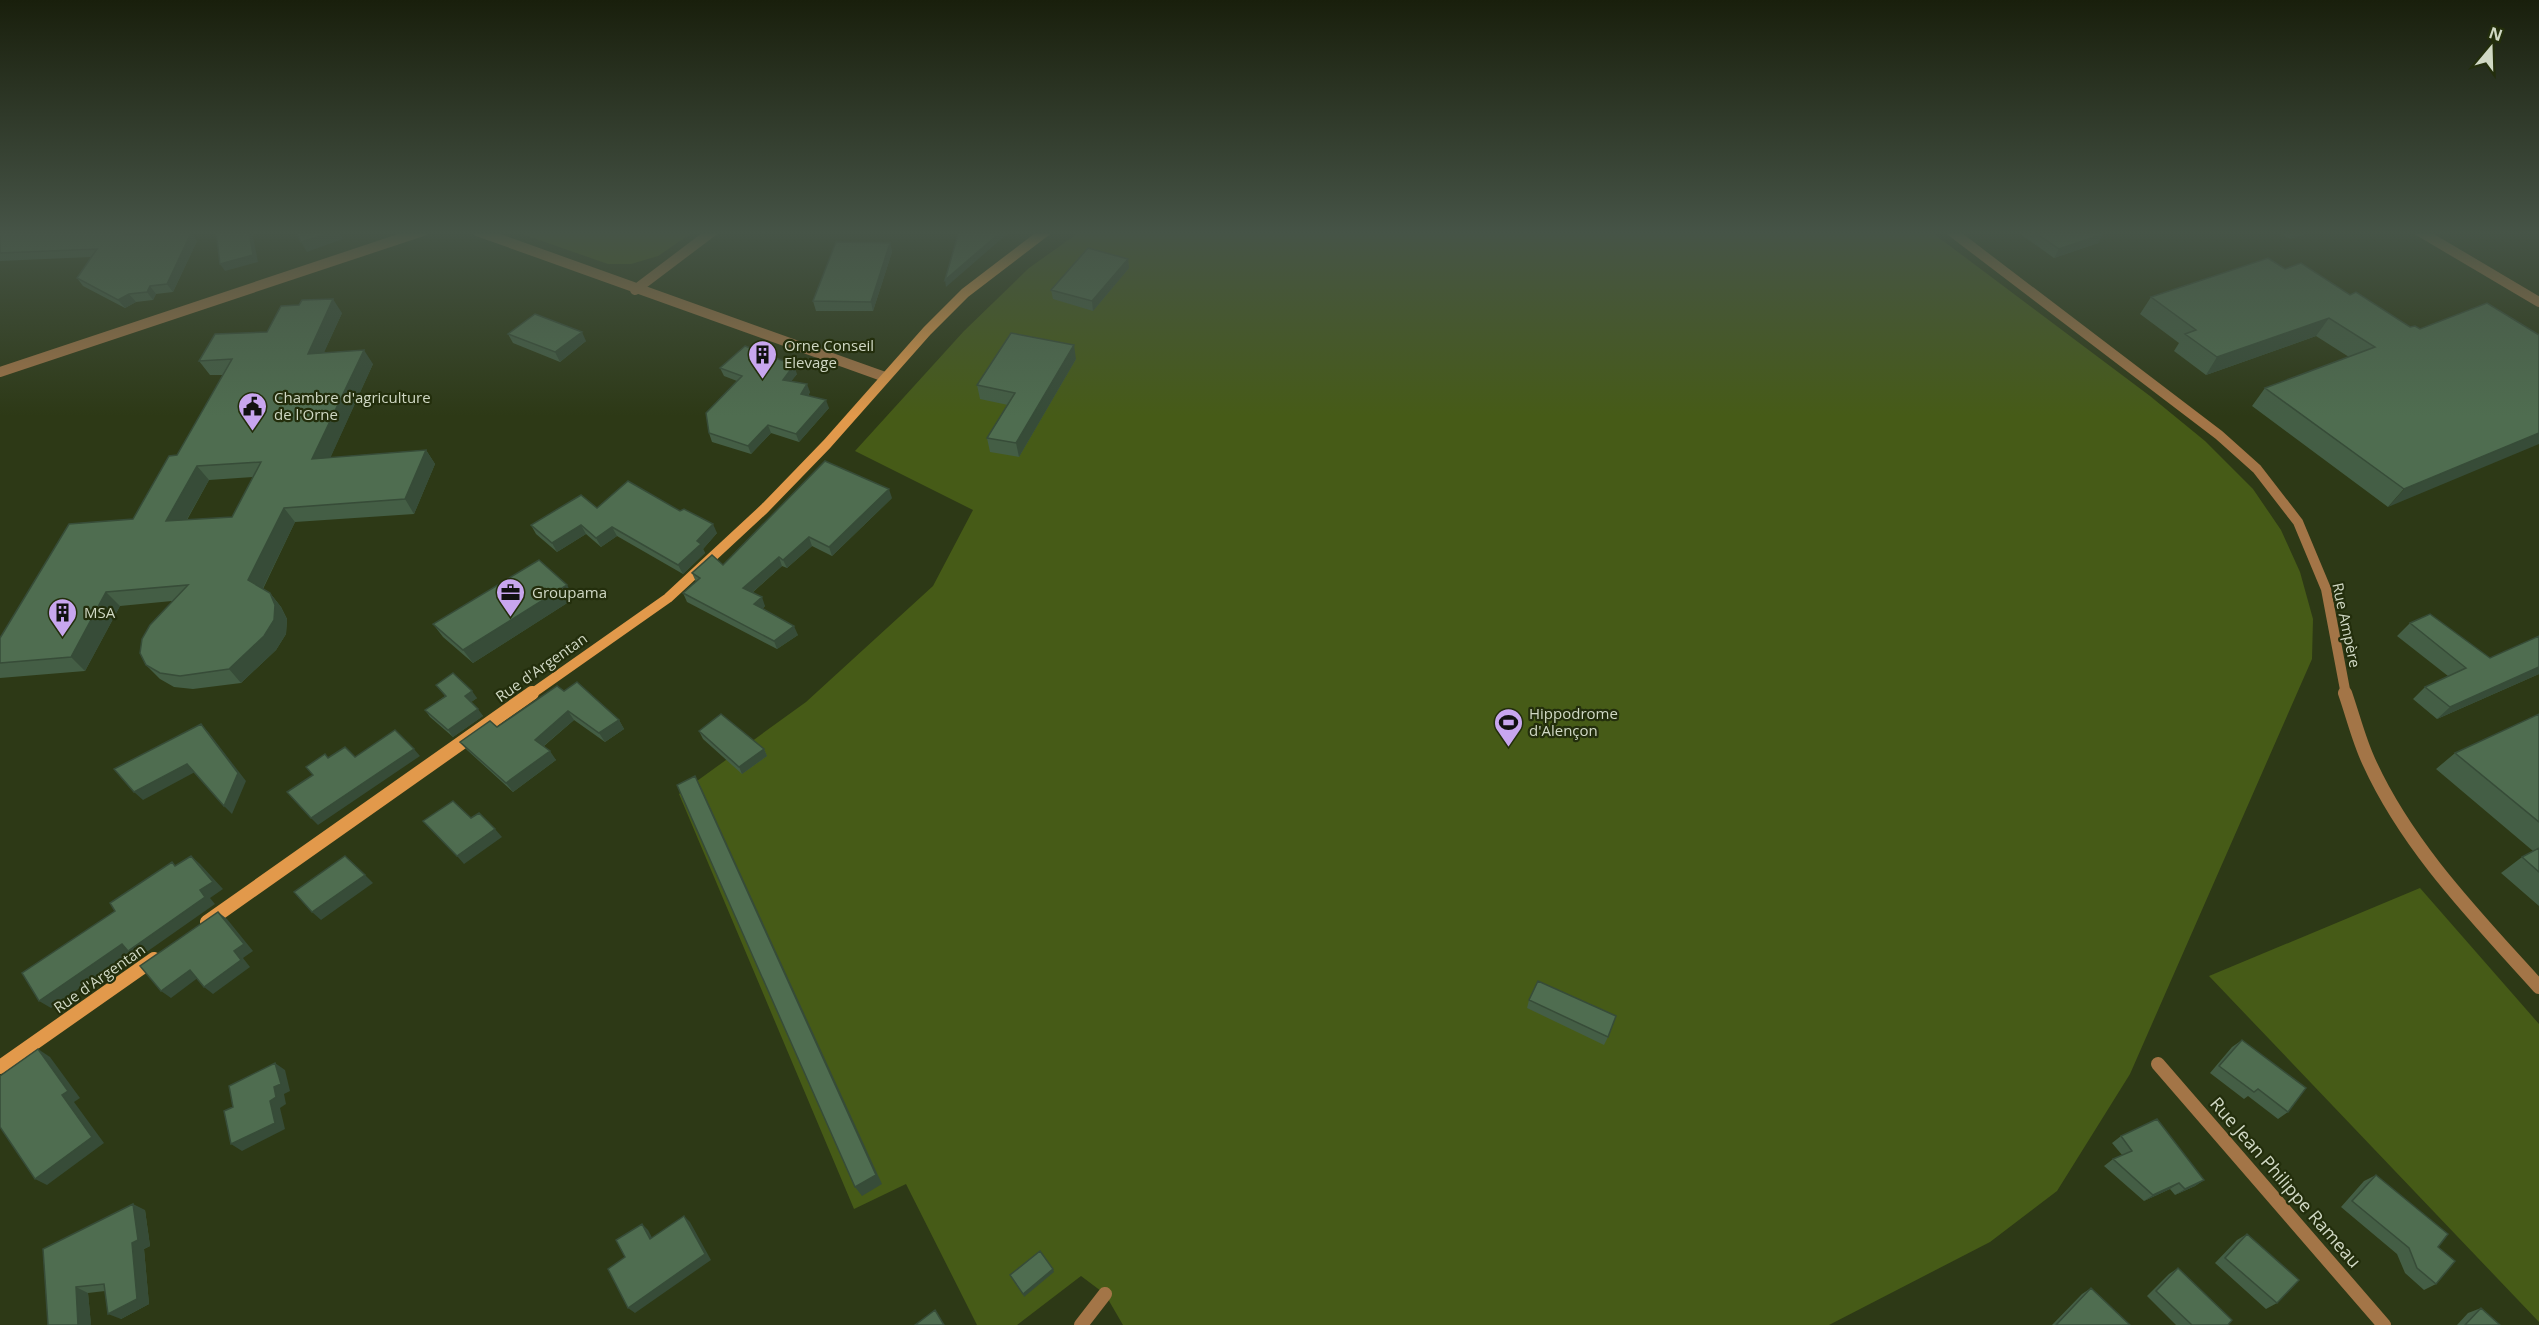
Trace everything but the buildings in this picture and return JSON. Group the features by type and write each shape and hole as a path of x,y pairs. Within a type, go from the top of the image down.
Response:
{"main road":[{"name":"Rue d'Argentan","path":"194,931 668,598 764,509 827,444 885,377 964,293"},
{"name":"Rue d'Argentan","path":"0,1067 165,951"}],"street":[{"path":"0,372 238,293"},
{"path":"643,293 885,377"},
{"name":"Rue Ampère","path":"2032,293 2219,435 2257,469 2298,522 2326,588 2343,686 2368,761 2396,814 2459,898 2539,987"},
{"path":"2524,293 2539,302"},
{"name":"Rue Jean Philippe Rameau","path":"2158,1064 2384,1325"},
{"path":"1081,1325 1105,1294"}],"green space":[{"name":"Hippodrome d'Alençon","path":"1003,293 2012,293 2150,396 2205,441 2253,489 2281,530 2300,572 2313,619 2312,659 2130,1074 2057,1191 1990,1242 1829,1325 1123,1325 1105,1294 1081,1276 1017,1325 977,1325 906,1184 854,1209 679,794 806,702 933,586 973,510 855,451 964,331"},
{"path":"2420,888 2539,1024 2539,1322 2209,976"}],"place":[{"name":"Orne Conseil Elevage","path":"763,380"},
{"name":"Chambre d'agriculture de l'Orne","path":"253,432"},
{"name":"Groupama","path":"511,618"},
{"name":"MSA","path":"63,638"},
{"name":"Hippodrome d'Alençon","path":"1508,748"}]}
